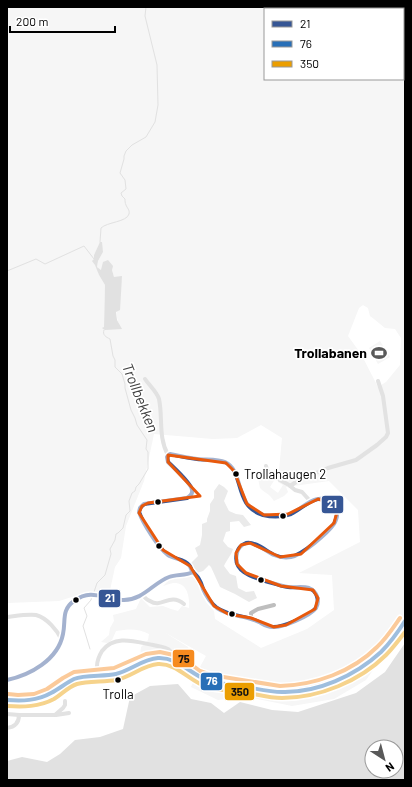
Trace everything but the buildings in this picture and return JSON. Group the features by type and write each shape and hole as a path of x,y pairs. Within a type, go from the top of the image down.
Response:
{"main road":[{"path":"7,700 18,702 35,700 50,694 76,678 116,674 152,659 164,658 174,660 201,678 214,682 280,692 304,691 339,678 364,666 387,646 405,621"}],"street":[{"path":"145,378 156,393 159,400 163,442 168,455 168,462 192,488 193,491 192,495 187,498 144,504 140,508 139,513 162,550 172,557 188,563 198,578 206,597 214,606 228,614 251,618 269,626 279,627 286,625 313,610 317,606 318,602 317,596 311,589 304,587 282,586 251,576 241,569 236,559 236,553 241,545 247,543 254,544 274,555 282,557 294,557 300,554 332,526 336,517 336,509 333,504 329,501 321,499 311,502 291,513 282,516 272,516 257,512 248,506 235,475 230,466 225,462 196,459 174,454 168,455"},
{"path":"290,486 299,480 328,468 356,460 386,437 388,432 383,396 378,380"},
{"path":"266,466 267,470 272,475 296,490 302,492 311,502"},
{"path":"7,680 18,678 26,674 46,661 57,650 62,640 67,607 77,599 87,595 98,594 114,600 132,600 168,578 174,576 184,576 193,572"},
{"path":"142,594 149,601 154,603 178,599 184,604"},
{"path":"251,618 251,613 255,610 274,605"},
{"path":"7,617 30,615 39,616 51,625 62,640"},
{"path":"97,666 99,657 104,649 112,643 118,641 133,641 165,648 170,650 174,660"},
{"path":"55,715 63,708 66,701"},
{"path":"7,714 55,715 69,713"},
{"path":"7,728 16,725 19,715"}],"highlighted area":[{"path":"168,455 226,463 234,471 247,504 264,515 288,514 318,499 333,504 337,512 334,523 301,554 280,557 250,543 241,545 236,553 237,564 246,573 281,586 313,590 318,598 315,609 286,625 274,627 251,618 228,614 214,606 190,566 163,550 139,513 142,506 148,503 200,496 168,462"}],"shaded area":[{"path":"7,7 405,7 405,625 366,680 334,699 292,706 248,697 218,700 191,687 206,656 164,632 188,647 197,669 165,654 140,656 141,647 148,640 149,634 141,631 129,629 116,631 112,640 107,643 101,642 109,635 110,628 114,621 113,615 136,609 141,598 150,607 163,606 178,611 182,606 189,608 187,591 182,585 173,583 163,586 170,579 193,576 206,602 214,611 215,619 261,648 307,629 334,610 332,575 299,573 360,542 358,510 329,481 286,487 288,492 284,496 274,501 260,488 258,478 265,475 271,479 275,479 270,487 278,493 283,485 278,482 282,438 261,425 237,438 213,439 154,434 144,481 126,526 121,558 115,567 109,595 88,592 59,601 7,603","holes":["100,243 103,252 98,261 97,267 101,270 112,270 114,277 122,277 117,307 117,319 119,324 104,327 105,285 99,275 94,259 94,255","363,305 368,308 370,316 385,328 395,329 401,338 400,365 386,382 378,387 361,354 348,336 359,308"]},
{"path":"100,242 102,242 103,252 98,261 97,267 101,270 103,262 108,260 113,266 112,270 114,277 122,276 120,310 116,312 117,320 122,329 105,330 102,328 104,327 105,285 92,261"},
{"name":"Trollabanen","path":"380,341 390,357 378,364 369,348"},
{"path":"219,484 228,491 224,501 229,511 243,515 251,525 244,527 239,521 230,522 230,531 226,532 223,541 228,547 233,549 224,566 230,574 236,576 238,588 246,592 254,591 257,598 249,602 220,587 209,565 203,571 197,573 191,563 198,556 195,548 200,545 202,524 207,522 210,504 214,498 214,491"},
{"path":"405,643 405,780 7,780 7,761 22,757 47,762 60,754 75,740 100,737 123,729 130,697 150,686 178,684 191,699 211,703 224,713 240,702 272,710 298,712 356,693 385,672"}],"waterway":[{"path":"100,242 101,228 108,224 125,219 129,214 125,199 121,193 126,189 125,180 120,173 124,156 126,151 132,145 146,137 155,122 158,105 157,65 145,16 146,7"},
{"path":"7,271 36,259 45,264 84,246 94,259"},
{"name":"Trollbekken","path":"94,592 97,583 105,575 111,554 110,549 115,540 116,534 123,528 126,515 130,511 129,501 132,493 135,491 148,469 148,452 146,449 147,440 137,425 131,410 122,374 115,367 115,360 110,339 104,335 104,330"},
{"name":"Trollbekken","path":"90,649 83,626 87,616 84,608 91,600 92,595"}],"transit line":[{"name":"21","path":"170,454 194,459 225,462 231,466 235,473 243,497 247,504 254,511 263,515 284,516 291,514 311,501 317,499 322,499 333,505 337,514 334,524 326,533 302,552 291,557 284,557 274,555 253,543 246,543 241,546 237,553 237,564 240,569 249,575 282,586 306,587 312,589 318,599 316,608 313,611 289,624 277,627 267,626 249,618 227,613 217,608 211,602 204,592 199,579 187,563 164,552 151,535 139,512 140,508 144,504 187,498 192,494 189,484 168,462 167,457 170,454"},
{"name":"21","path":"7,680 16,678 34,670 49,659 60,643 67,608 74,601 87,595 117,600 131,599 137,597 169,577 193,572"},
{"name":"75","path":"8,694 34,694 47,689 74,672 114,668 146,654 160,652 178,656 200,671 211,675 280,686 306,683 332,676 356,664 380,644 400,618"},
{"name":"76","path":"7,700 40,698 78,677 116,674 147,660 158,658 172,660 201,677 216,682 278,692 309,690 335,681 371,661 388,645 405,621"},
{"name":"350","path":"7,706 43,704 54,699 74,685 86,682 116,680 147,666 158,664 171,666 194,681 211,688 277,698 310,695 338,686 364,673 386,655 405,632"}],"place":[{"name":"Trollabanen","path":"379,353"},
{"name":"Trollahaugen 2","path":"236,474"},
{"name":"Trolla","path":"118,680"}]}
